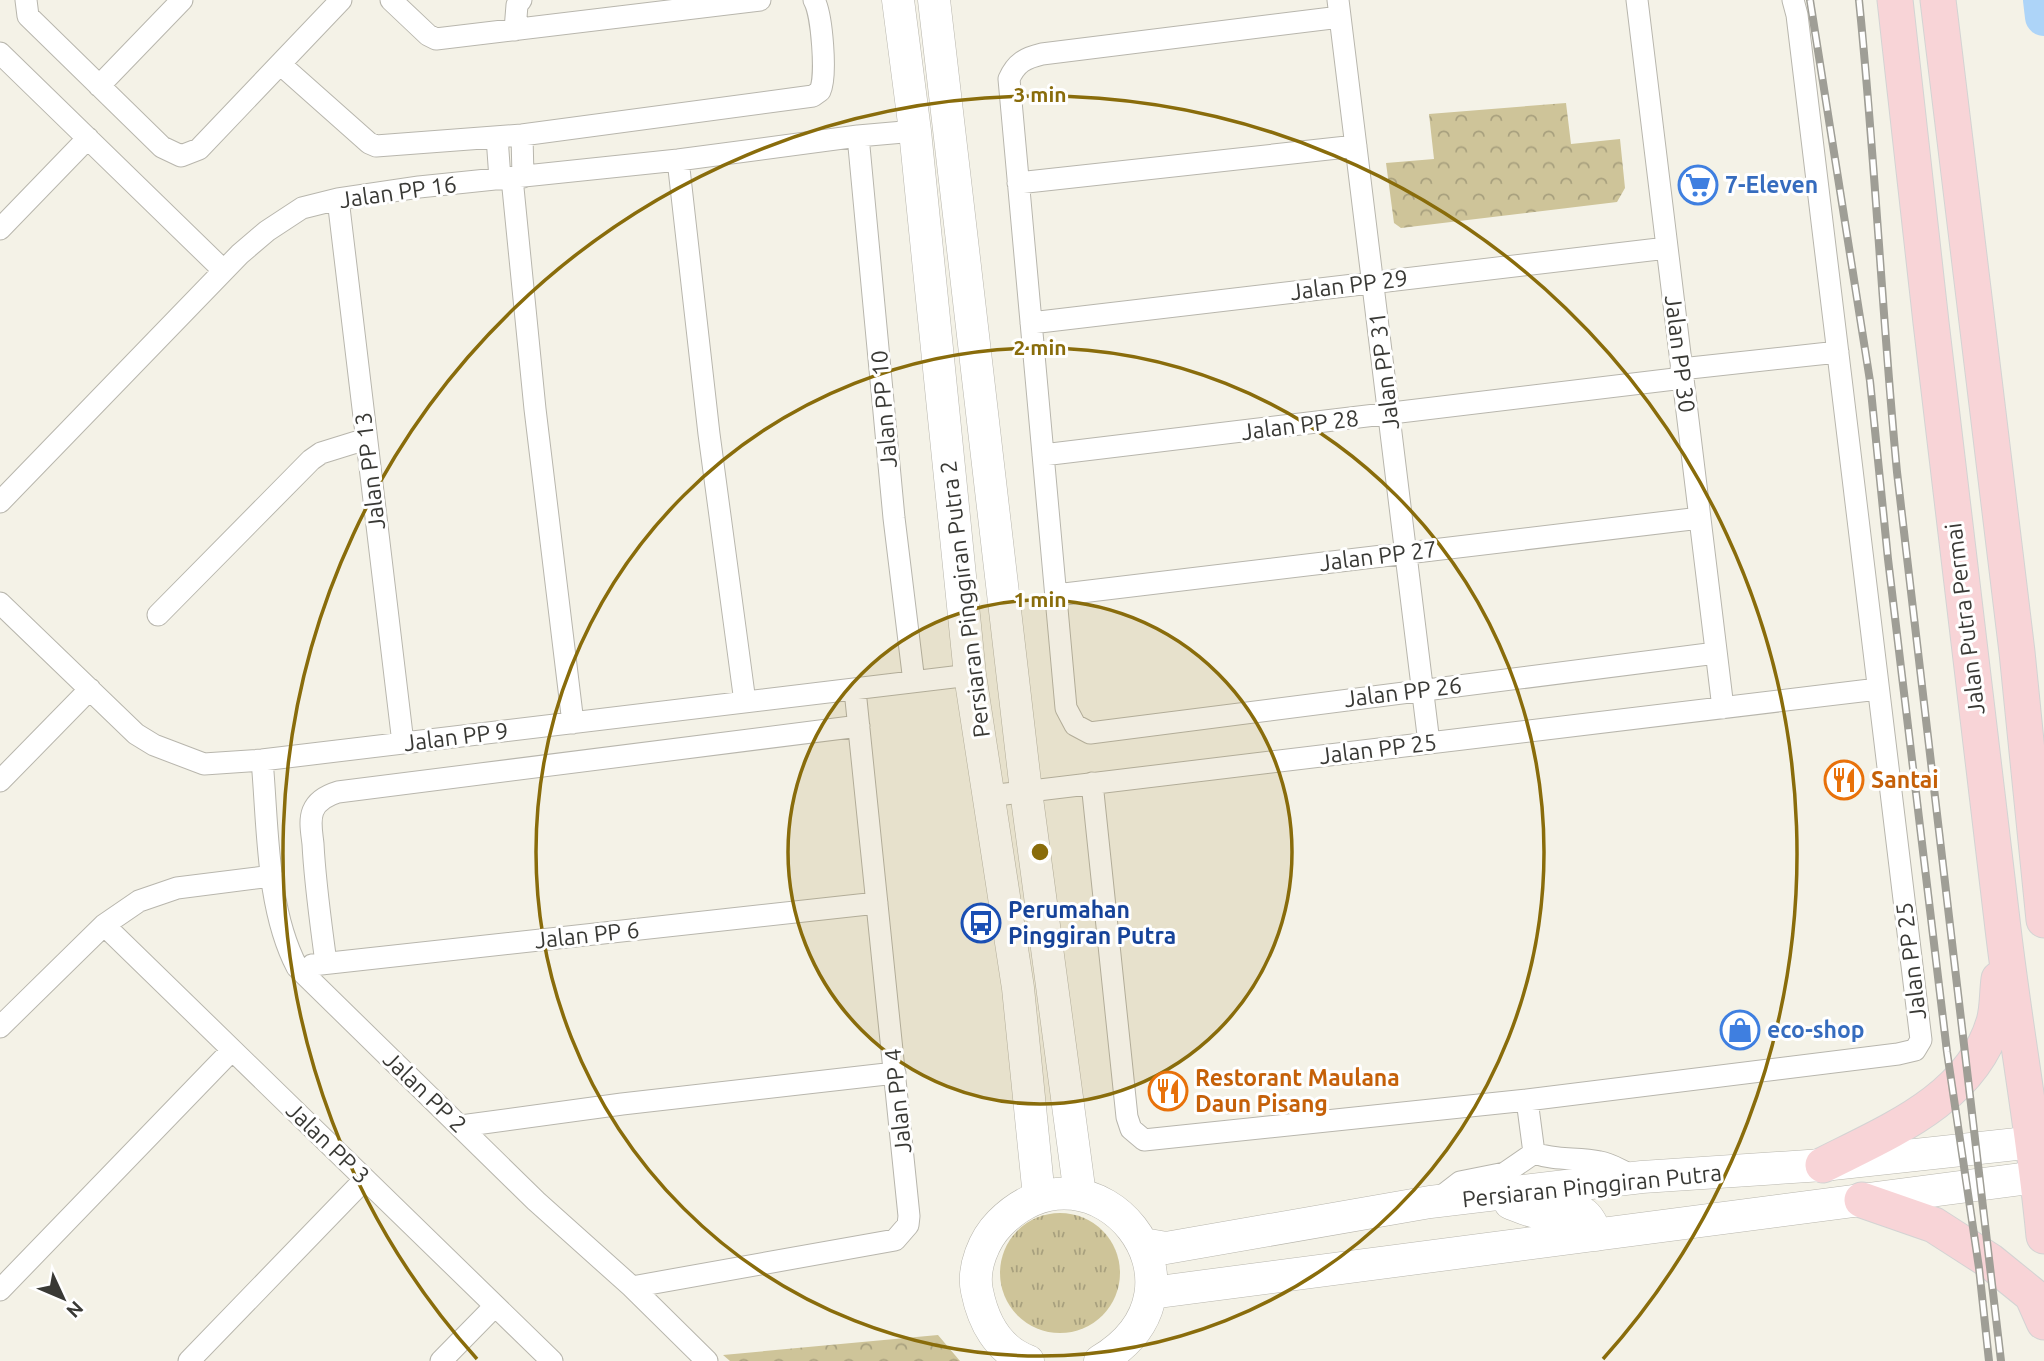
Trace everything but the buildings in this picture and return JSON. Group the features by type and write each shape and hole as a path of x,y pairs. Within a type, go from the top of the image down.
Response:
{"main road":[{"name":"Jalan Putra Permai","path":"1895,0 1926,286 2003,929 2039,1142 2044,1236"},
{"name":"Jalan Putra Permai","path":"1938,0 2017,652 2044,920"},
{"path":"1956,0 1975,180 1972,289"},
{"path":"2027,750 2044,815"},
{"path":"1824,1165 1923,1113 1946,1095 1982,1052 1995,1020 2003,929"},
{"path":"1862,1200 1934,1225 1990,1261 2032,1295 2044,1322"}],"street":[{"path":"26,0 28,16 162,147 181,156 199,149 341,0"},
{"path":"99,86 182,0"},
{"path":"391,0 433,38 761,0"},
{"path":"515,30 517,5 521,0"},
{"path":"280,64 376,146 522,135 813,96 820,91 824,76 818,11 814,0"},
{"name":"Persiaran Pinggiran Putra 2","path":"934,0 1026,791 1080,1195"},
{"name":"Jalan PP 30","path":"1638,0 1723,708"},
{"path":"1793,0 1797,15 1878,690"},
{"name":"Persiaran Pinggiran Putra 2","path":"905,1 915,131 970,675 1018,988 1039,1197"},
{"path":"1056,594 1009,79 1014,67 1026,58 1042,54 1339,9"},
{"name":"Jalan PP 31","path":"1339,9 1429,743"},
{"path":"0,53 223,270"},
{"name":"Jalan PP 16","path":"0,502 223,270 267,231 302,208 338,199 419,187 678,160 915,131"},
{"path":"512,178 522,135"},
{"name":"Jalan PP 10","path":"858,136 894,518 914,682"},
{"path":"497,137 512,178 535,409 573,723"},
{"path":"0,229 88,138"},
{"path":"1018,183 1356,146"},
{"path":"678,160 709,434 745,702"},
{"name":"Jalan PP 13","path":"338,199 403,743"},
{"name":"Jalan PP 29","path":"1031,323 1667,248"},
{"name":"Jalan PP 28","path":"1043,455 1389,414 1838,352"},
{"path":"158,615 311,460 321,453 366,439"},
{"name":"Jalan PP 27","path":"1056,594 1700,518"},
{"name":"Jalan PP 26","path":"1056,594 1066,708 1075,725 1090,733 1716,653"},
{"name":"Jalan PP 9","path":"0,603 136,734 172,754 204,764 262,760 970,675"},
{"path":"0,781 90,689"},
{"name":"Jalan PP 4","path":"632,1287 895,1240 908,1225 855,690"},
{"name":"Jalan PP 25","path":"1878,690 1921,1040 1915,1050 1898,1055 1527,1100 1158,1141 1144,1140 1131,1129 1127,1117 1092,783 1723,708 1878,690"},
{"path":"326,964 315,879 312,822 313,811 328,795 859,726"},
{"name":"Jalan PP 2","path":"262,760 272,876 286,947 297,967 536,1200 708,1361"},
{"path":"989,796 1092,783"},
{"path":"0,1027 104,925 139,901 177,888 272,876"},
{"name":"Jalan PP 6","path":"297,967 877,903"},
{"name":"Jalan PP 3","path":"104,925 552,1361"},
{"path":"0,1290 232,1050"},
{"path":"461,1126 622,1104 895,1073"},
{"path":"1527,1100 1534,1153"},
{"name":"Persiaran Pinggiran Putra","path":"1143,1244 1166,1248 1430,1202 1492,1197 1642,1177 1824,1165 2039,1142"},
{"path":"1430,1202 1441,1198 1460,1182 1505,1173 1534,1153 1554,1158 1603,1162 1626,1174 1642,1177"},
{"name":"Persiaran Pinggiran Putra","path":"1151,1293 2041,1177"},
{"path":"189,1361 365,1179"},
{"path":"1028,1361 997,1340 982,1315 976,1286 979,1257 992,1231 1013,1210 1039,1197 1059,1194 1080,1195 1106,1204 1128,1221 1143,1244 1151,1268 1151,1293 1144,1315 1133,1334 1117,1351 1100,1361"},
{"path":"1492,1197 1535,1212 1576,1210 1586,1214 1595,1235"},
{"path":"441,1361 495,1306"}],"green space":[{"path":"1566,103 1571,144 1620,139 1625,188 1617,202 1401,228 1394,223 1386,163 1434,159 1429,114"},
{"path":"1060,1213 1083,1217 1103,1230 1116,1250 1120,1273 1116,1296 1103,1316 1083,1329 1060,1333 1037,1329 1017,1316 1004,1296 1000,1273 1004,1250 1017,1230 1037,1217"},
{"path":"938,1335 960,1361 730,1361 723,1355"}],"waterway":[{"path":"2042,0 2044,17"}],"railway":[{"path":"1810,0 1870,381 1888,559 1947,1052 1979,1268 1989,1361"},
{"path":"1859,0 1897,472 2001,1361"}],"place":[{"name":"7-Eleven","path":"1698,185"},
{"name":"Santai","path":"1844,780"},
{"name":"Perumahan Pinggiran Putra","path":"981,923"},
{"name":"eco-shop","path":"1740,1030"},
{"name":"Restorant Maulana Daun Pisang","path":"1168,1091"}]}
